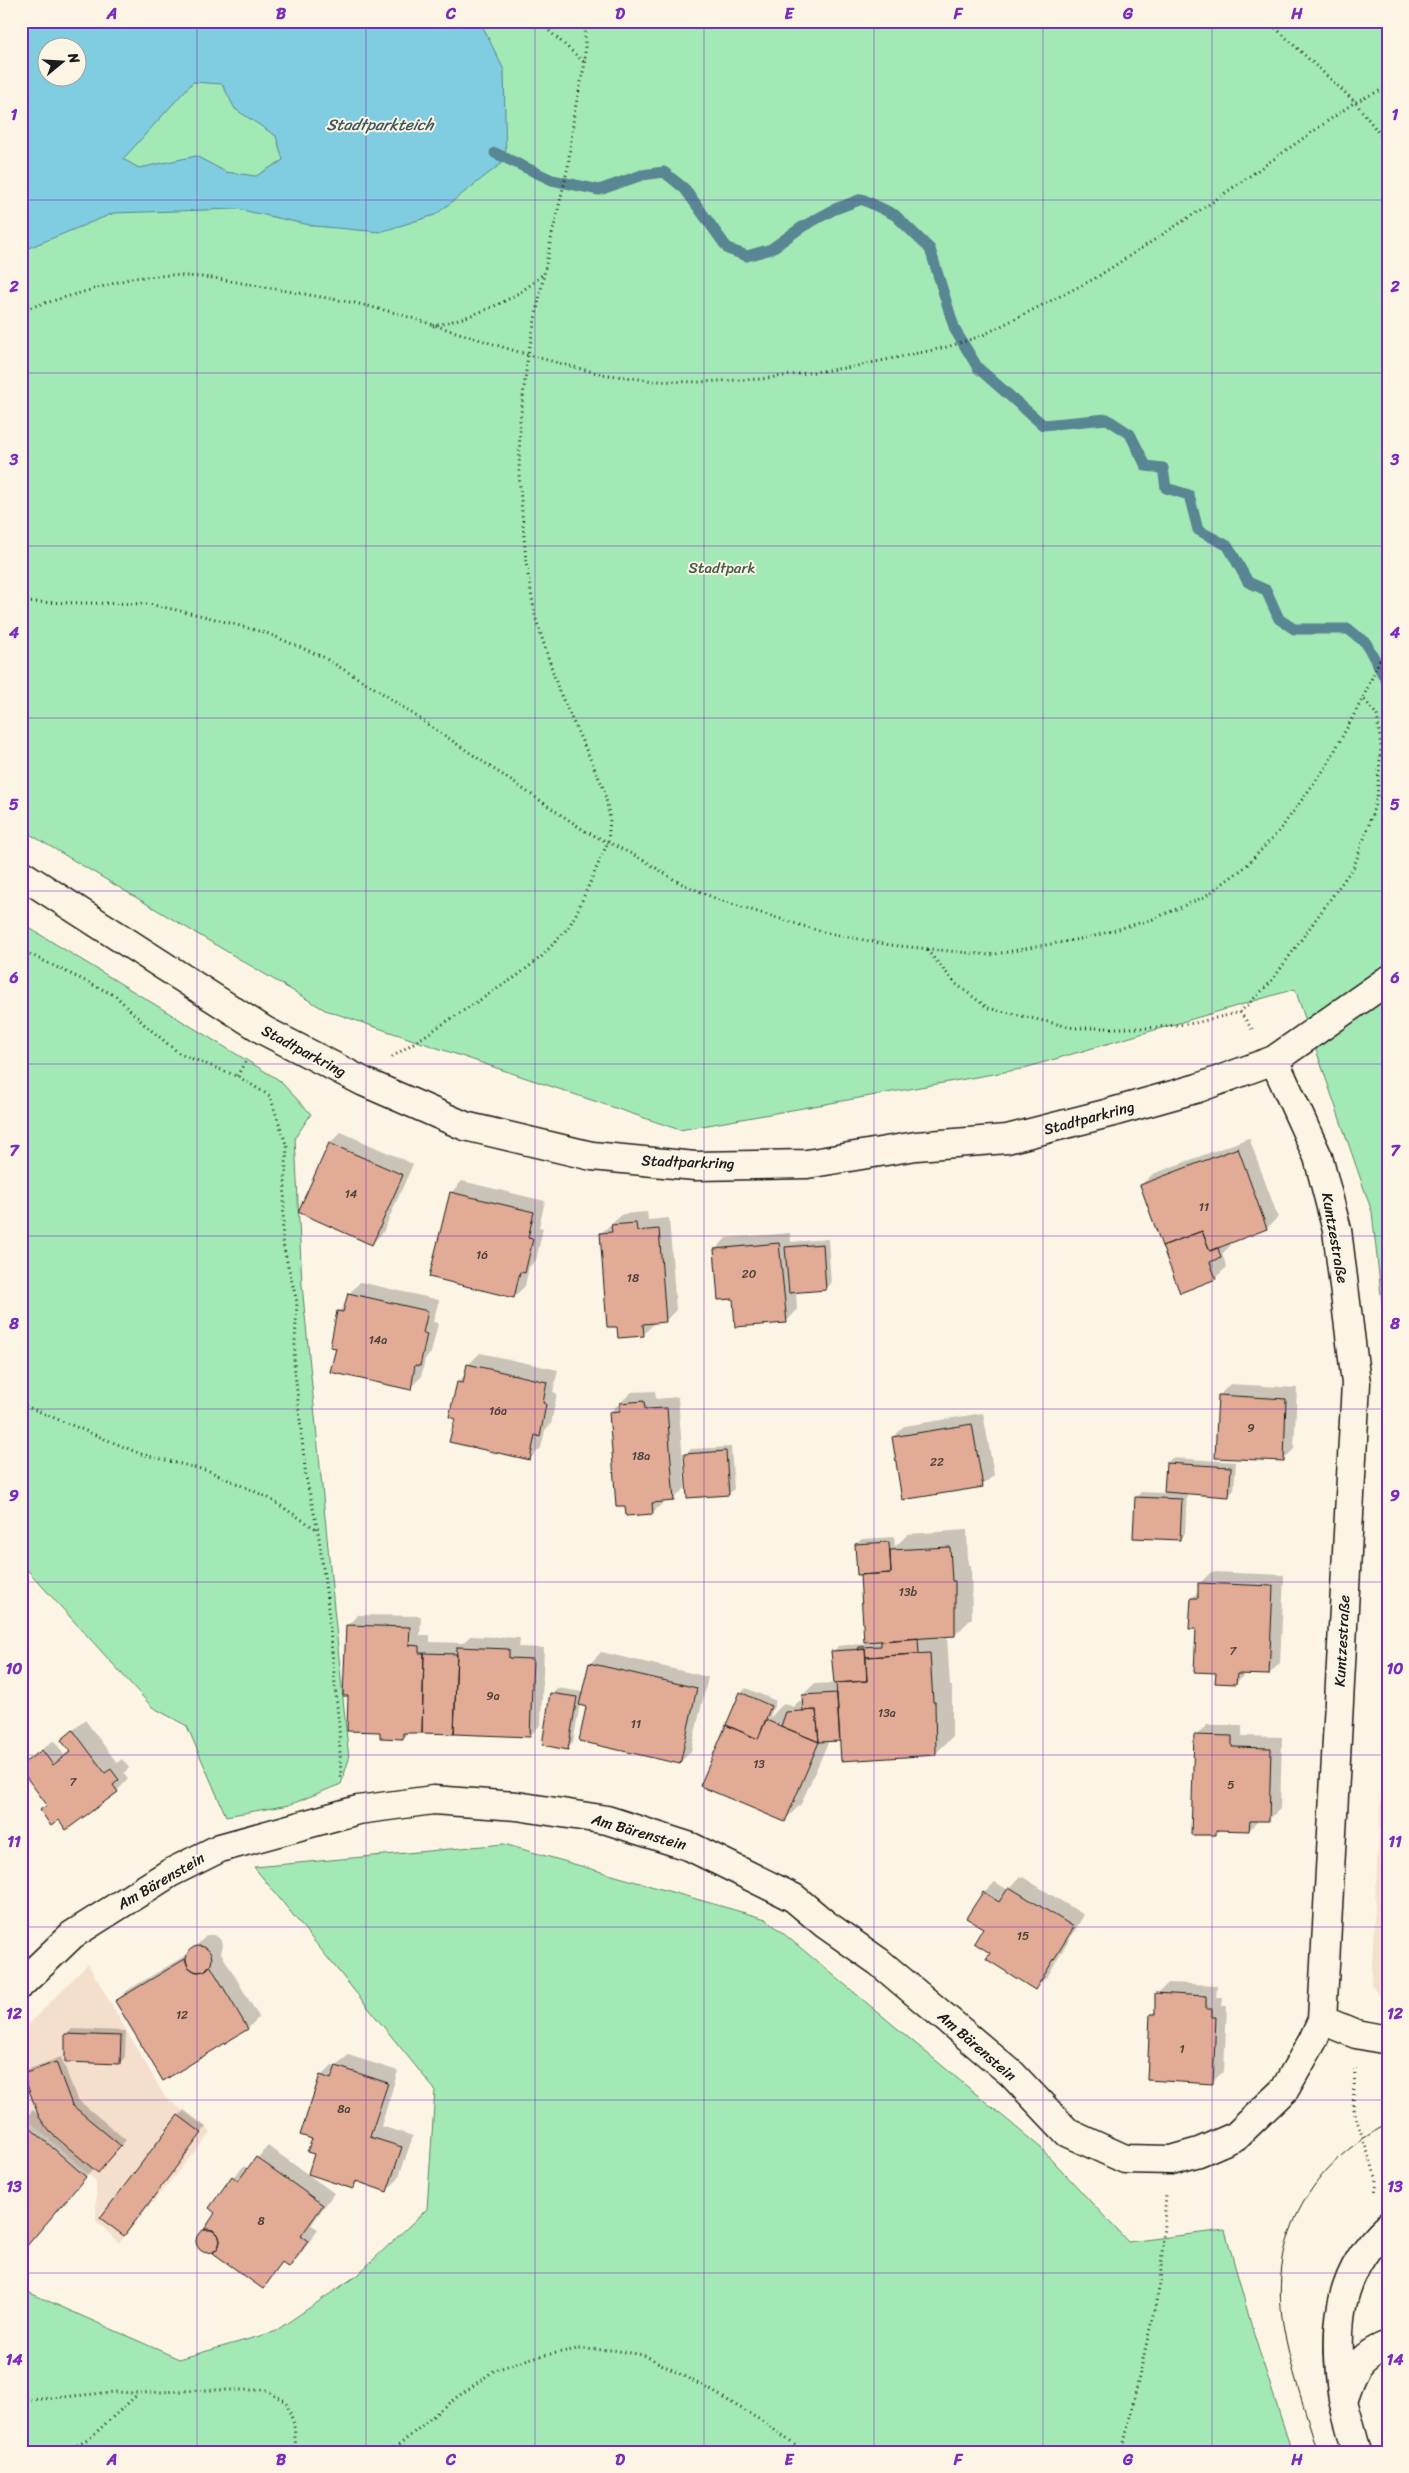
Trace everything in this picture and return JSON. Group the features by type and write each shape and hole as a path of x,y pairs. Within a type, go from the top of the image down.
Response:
{"street":[{"name":"Stadtparkring","path":"21,874 265,1031 364,1082 465,1126 592,1156 695,1166 807,1164 916,1146 1007,1139 1198,1088 1274,1060 1388,980"},
{"name":"Kuntzestraße","path":"1171,2160 1199,2152 1236,2136 1285,2089 1312,2042 1322,2020 1356,1383 1337,1230 1318,1157 1274,1060"},
{"name":"Am Bärenstein","path":"21,1984 72,1935 170,1873 220,1848 358,1810 433,1800 516,1806 607,1820 691,1847 794,1898 825,1924 879,1962 1012,2074 1068,2133 1125,2159 1171,2160"},
{"path":"1322,2020 1356,2034 1388,2040"},
{"path":"1357,2452 1343,2401 1338,2360 1338,2336 1345,2290 1370,2242 1388,2226"},
{"path":"1343,2401 1350,2375 1360,2362 1375,2350 1388,2345"}],"path":[{"path":"538,21 586,63"},
{"path":"364,1082 399,1050 492,993 542,957 568,928 608,842 610,819 604,790 559,691 535,616 526,562 519,475 520,421 528,355 568,167 574,114 586,63 585,21"},
{"path":"1268,21 1355,102 1388,145"},
{"path":"21,310 132,278 171,275 214,278 355,303 396,313 528,355 600,374 655,381 699,382 760,379 852,367 947,347 981,336 1094,279 1211,203 1355,102 1388,87"},
{"path":"432,326 463,319 516,296 528,289 544,273"},
{"path":"21,602 149,604 208,617 269,634 323,657 368,684 434,727 555,813 678,882 719,900 823,932 890,946 990,955 1039,948 1091,937 1153,919 1204,897 1246,867 1284,824 1326,767 1363,698 1388,641"},
{"path":"926,950 956,984 988,1008 1074,1028 1148,1028 1195,1023 1240,1012 1271,982 1354,866 1377,797 1381,747 1377,715 1363,698"},
{"path":"21,950 116,996 145,1026 180,1054 237,1076 270,1096 286,1147 282,1241 297,1302 294,1363 306,1477 318,1531 333,1662 341,1794 358,1810"},
{"path":"21,1404 140,1454 209,1471 267,1497 318,1531"},
{"path":"1122,2452 1160,2284 1163,2215 1171,2160"},
{"path":"391,2452 446,2405 495,2370 535,2357 577,2349 613,2350 644,2355 714,2392 765,2423 804,2452"},
{"path":"21,2400 115,2392 139,2394 204,2390 267,2390 286,2402 294,2424 296,2452"},
{"path":"64,2452 91,2437 139,2394"}],"shaded area":[{"path":"1388,1646 1388,2002 1382,2000 1371,1984"},
{"path":"88,1964 165,2097 211,2132 119,2243 96,2221 96,2181 21,2114 21,2032"}],"green space":[{"name":"Stadtpark","path":"21,21 1388,21 1388,1357 1372,1212 1295,989 1021,1069 680,1130 325,1010 21,829"},
{"path":"21,923 279,1080 311,1114 295,1138 302,1285 349,1759 341,1784 289,1805 226,1816 187,1726 152,1707 21,1563"},
{"path":"504,1844 766,1919 1041,2148 1128,2242 1225,2230 1254,2335 1292,2452 21,2452 21,2289 179,2359 274,2332 356,2276 427,2209 435,2090 254,1867"}],"water":[{"name":"Stadtparkteich","path":"21,21 480,21 504,70 506,160 435,215 380,232 314,226 237,209 114,213 21,251","holes":["193,82 222,84 235,109 276,136 283,160 256,176 226,172 196,156 139,168 123,159"]}],"building":[{"path":"329,1143 403,1175 372,1245 298,1212"},
{"path":"1238,1148 1267,1229 1210,1251 1202,1231 1162,1246 1140,1185"},
{"path":"450,1192 534,1212 528,1238 533,1239 525,1273 520,1272 514,1298 429,1277"},
{"path":"636,1223 637,1231 659,1229 666,1322 643,1324 644,1336 618,1338 617,1327 607,1327 600,1233 612,1232 611,1225"},
{"path":"1202,1231 1210,1251 1218,1248 1221,1258 1210,1262 1216,1279 1180,1293 1162,1246"},
{"path":"779,1243 787,1323 735,1327 733,1299 718,1300 714,1249"},
{"path":"823,1244 826,1290 789,1293 785,1247"},
{"path":"348,1293 428,1311 423,1333 427,1334 420,1366 415,1365 411,1390 330,1372 336,1348 330,1347 337,1311 343,1312"},
{"path":"467,1364 547,1382 543,1403 546,1404 540,1437 535,1435 530,1460 449,1442 455,1419 449,1417 457,1382 463,1383"},
{"path":"1218,1395 1286,1399 1284,1461 1215,1458"},
{"path":"644,1401 645,1409 667,1408 674,1501 652,1503 653,1514 626,1516 625,1506 616,1506 609,1412 620,1411 620,1403"},
{"path":"972,1424 983,1487 902,1500 892,1437"},
{"path":"726,1451 729,1495 687,1498 684,1454"},
{"path":"1166,1463 1231,1467 1229,1497 1164,1492"},
{"path":"1135,1497 1182,1499 1180,1540 1133,1538"},
{"path":"889,1542 891,1573 857,1575 855,1544"},
{"path":"950,1547 952,1581 955,1581 955,1636 864,1642 860,1575 891,1573 890,1550"},
{"path":"1198,1583 1273,1586 1269,1675 1237,1674 1236,1684 1215,1683 1216,1673 1194,1672 1196,1629 1189,1629 1191,1598 1198,1598"},
{"path":"346,1625 410,1627 409,1645 419,1646 419,1653 424,1653 422,1733 403,1733 403,1739 380,1738 380,1732 347,1731 348,1696 343,1696"},
{"path":"918,1638 919,1654 866,1657 865,1649 858,1650 859,1647 881,1646 881,1641"},
{"path":"457,1647 509,1649 509,1658 533,1659 530,1737 454,1734"},
{"path":"865,1649 867,1681 834,1683 831,1651"},
{"path":"424,1653 457,1654 454,1734 422,1733"},
{"path":"930,1653 933,1702 935,1702 936,1755 841,1761 836,1683 867,1681 866,1657"},
{"path":"589,1663 697,1688 680,1764 579,1741 586,1707 579,1705"},
{"path":"740,1692 771,1706 758,1739 726,1725"},
{"path":"550,1693 577,1697 568,1750 542,1745"},
{"path":"837,1693 840,1741 819,1742 816,1710 803,1711 802,1695"},
{"path":"816,1710 819,1742 781,1726 786,1712"},
{"path":"766,1720 819,1742 785,1822 700,1786 726,1725 758,1739"},
{"path":"73,1730 105,1773 111,1769 119,1780 113,1785 118,1792 66,1830 59,1820 51,1826 40,1810 47,1805 21,1770 21,1765 42,1750 53,1765 70,1752 61,1740"},
{"path":"1194,1735 1232,1736 1232,1747 1271,1748 1269,1821 1250,1821 1249,1831 1216,1830 1216,1835 1191,1835"},
{"path":"1009,1887 1074,1927 1035,1990 986,1959 990,1953 974,1943 983,1928 966,1918 983,1892 999,1902"},
{"path":"199,1946 208,1950 212,1959 208,1968 199,1972 190,1968 186,1959 190,1950"},
{"path":"185,1959 188,1967 196,1972 204,1971 210,1965 248,2029 163,2081 115,2001"},
{"path":"1155,1993 1206,1996 1206,2009 1212,2009 1212,2017 1216,2017 1213,2084 1147,2080 1150,2014 1155,2014"},
{"path":"65,2034 121,2036 120,2064 65,2062"},
{"path":"56,2062 72,2105 121,2146 98,2173 50,2132 39,2117 23,2074"},
{"path":"336,2066 388,2083 370,2137 402,2147 387,2192 356,2181 353,2189 308,2174 314,2154 307,2152 312,2139 300,2135 320,2075 331,2079"},
{"path":"178,2115 202,2133 124,2236 100,2218"},
{"path":"21,2120 86,2177 25,2248 21,2244"},
{"path":"256,2157 323,2205 301,2236 308,2241 289,2268 282,2263 263,2289 213,2253 218,2248 220,2241 218,2234 211,2230 204,2230 215,2213 209,2208 232,2176 238,2181"},
{"path":"208,2229 213,2230 219,2236 219,2246 213,2252 208,2253 203,2252 197,2246 196,2241 197,2236 203,2230"}],"waterway":[{"path":"495,153 552,180 599,190 642,175 664,172 685,189 728,249 747,256 771,249 802,227 835,209 862,199 895,215 930,249 955,330 978,368 1043,425 1107,419 1130,434 1146,466 1163,468 1166,488 1189,495 1198,530 1228,546 1248,582 1266,590 1279,619 1294,629 1348,629 1366,643 1388,684"}],"tram line":[{"path":"1318,2452 1298,2388 1283,2324 1280,2292 1283,2262 1290,2233 1301,2206 1317,2181 1337,2159 1361,2140 1388,2124"}]}
